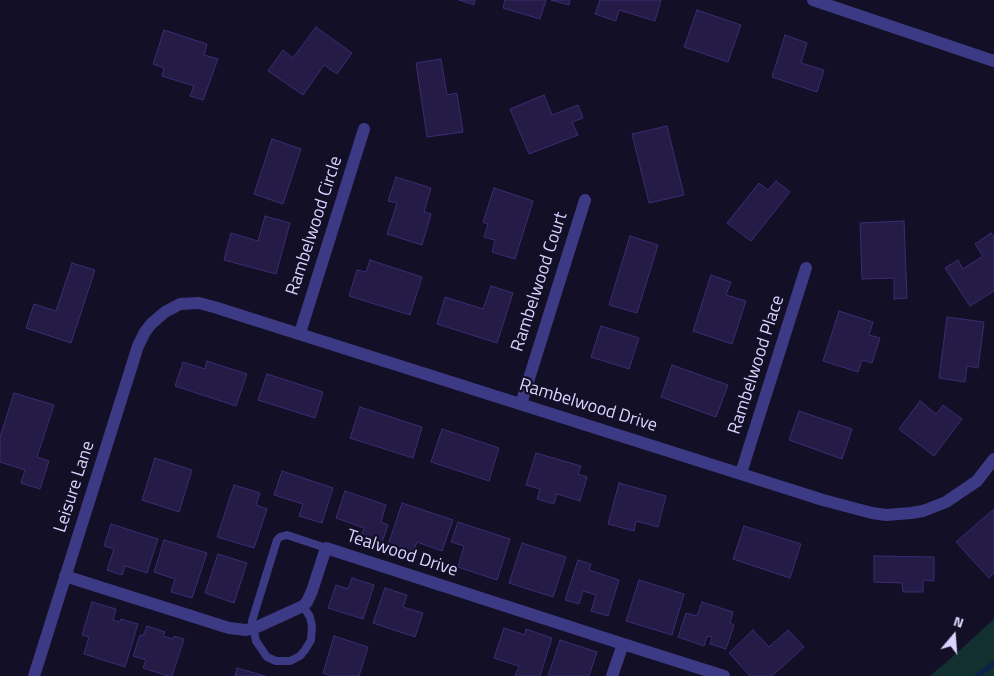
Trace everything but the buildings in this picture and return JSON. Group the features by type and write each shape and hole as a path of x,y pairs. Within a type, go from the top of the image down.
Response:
{"street":[{"path":"813,0 828,2 994,61"},
{"name":"Rambelwood Circle","path":"300,333 364,129"},
{"name":"Rambelwood Court","path":"520,404 585,200"},
{"name":"Rambelwood Place","path":"741,473 806,268"},
{"name":"Rambelwood Drive","path":"160,315 180,304 199,303 872,513 898,515 923,511 956,497 976,482 994,459"},
{"name":"Leisure Lane","path":"34,676 138,346 144,332 160,315"},
{"name":"Tealwood Drive","path":"303,606 310,596 326,548 724,676"},
{"path":"65,576 240,631 252,629 303,606"},
{"path":"612,676 623,644"}],"lane":[{"path":"303,606 310,617 312,626 311,640 300,656 290,661 276,661 267,657 256,641 252,629 252,621 254,608 278,538 287,535 326,548"}],"green space":[{"path":"994,619 994,676 930,676 950,659"}],"waterway":[{"path":"977,676 994,663"}]}
